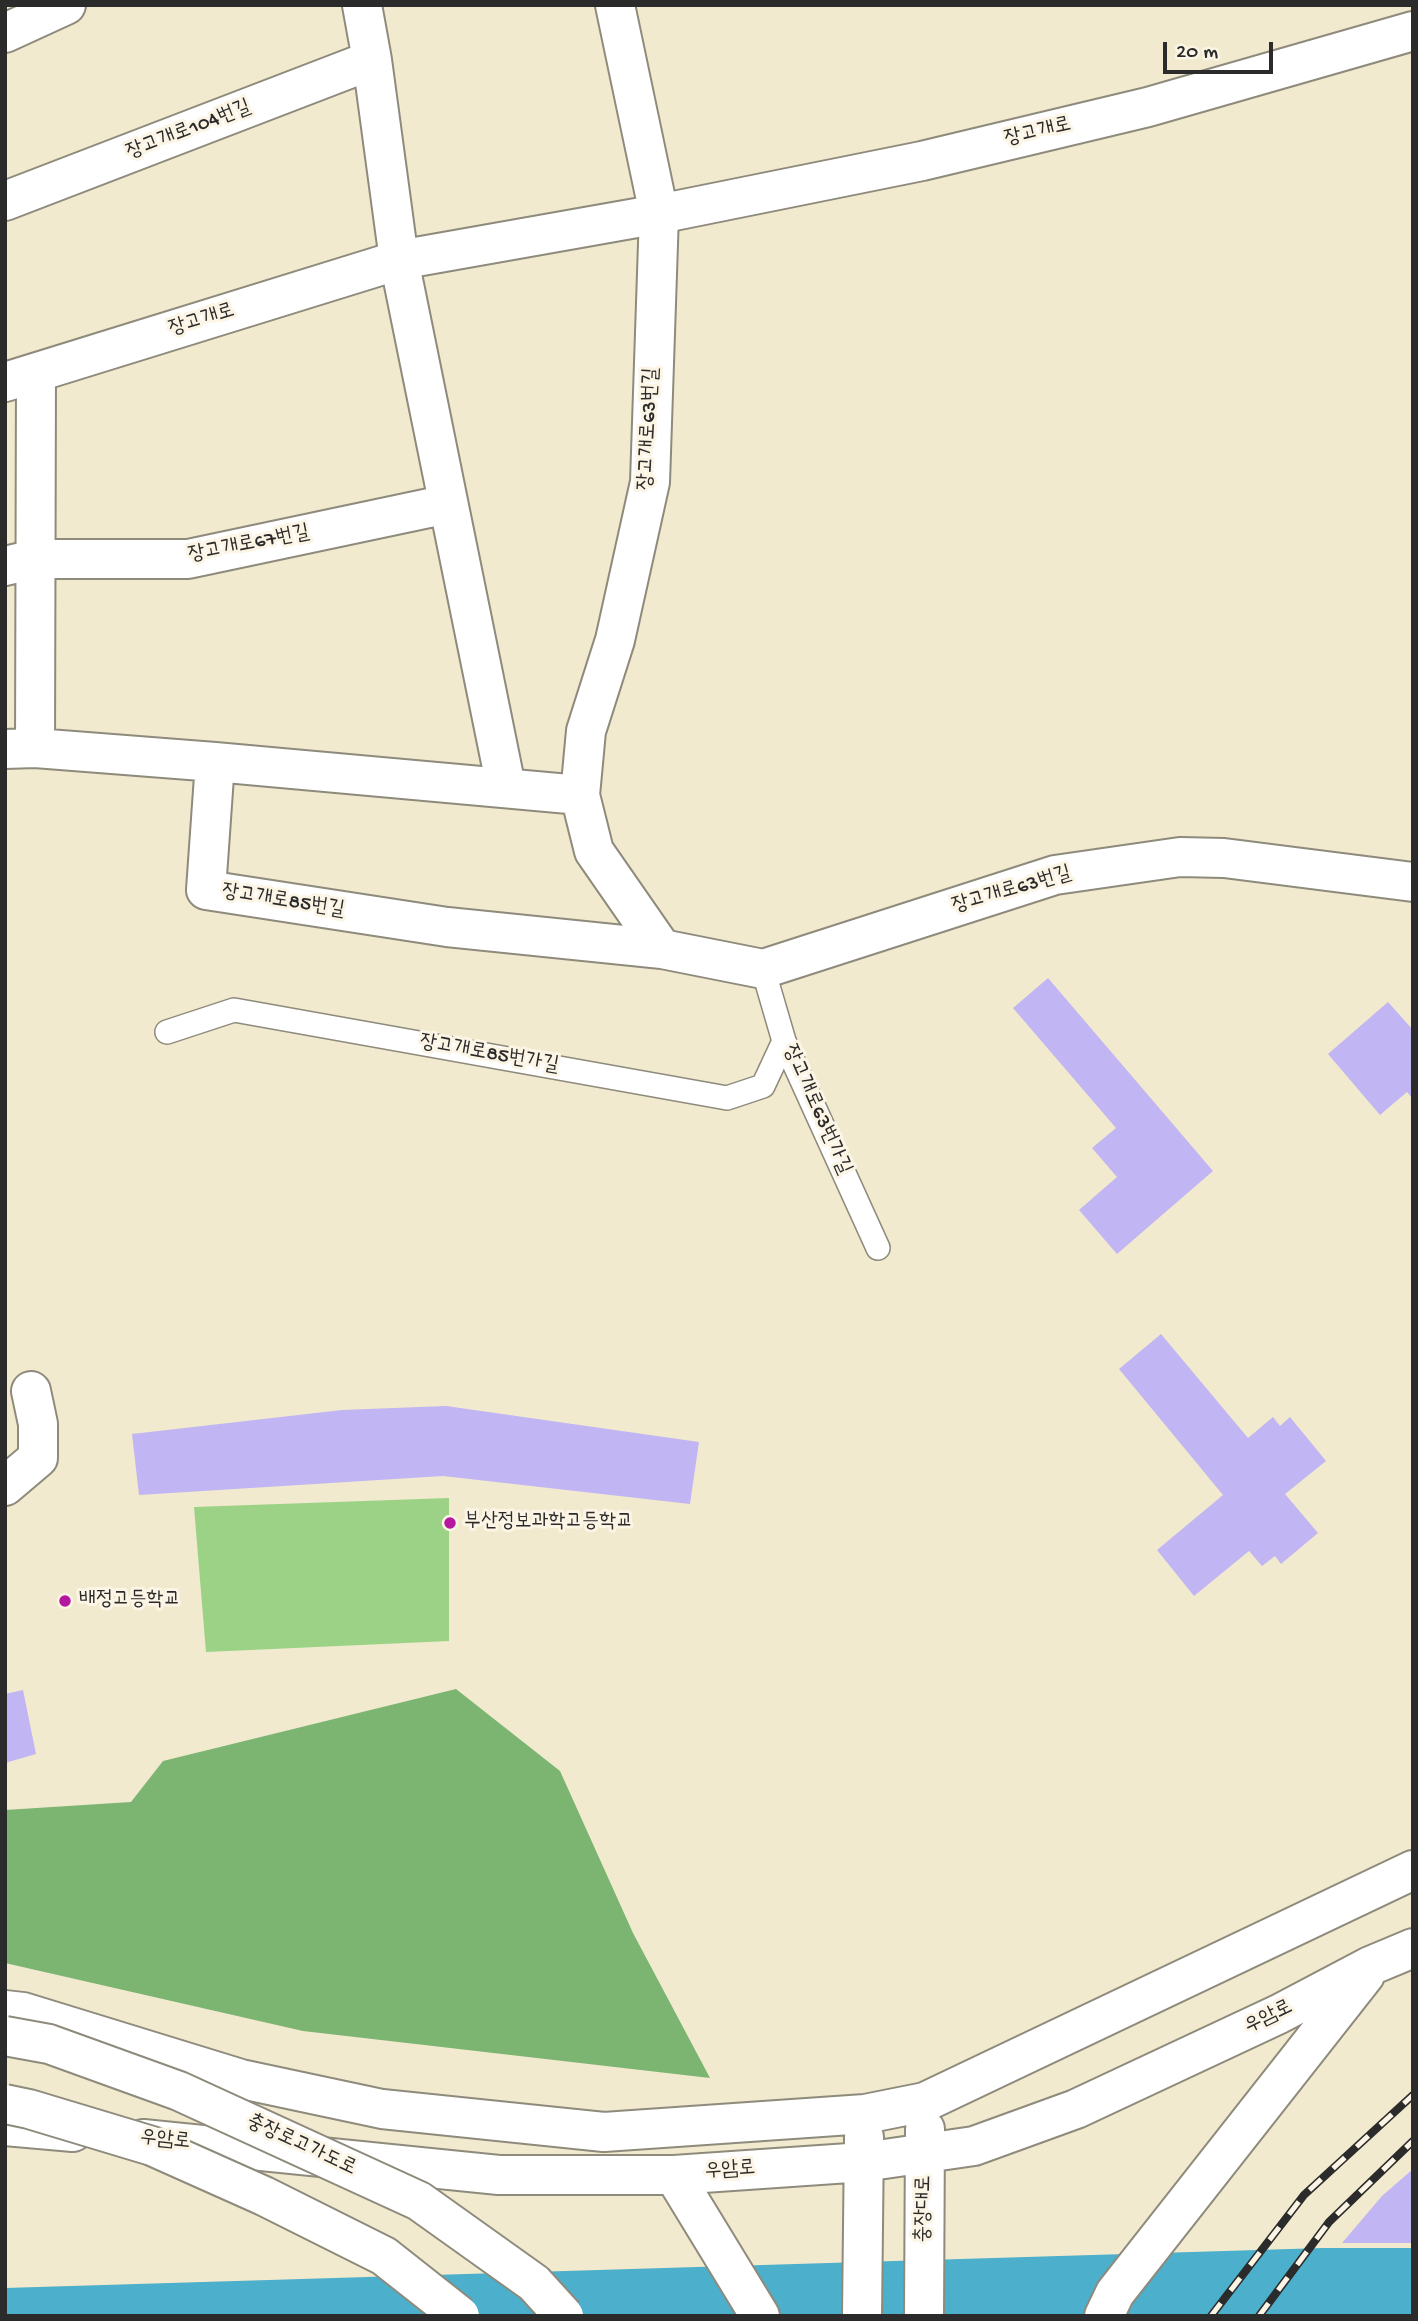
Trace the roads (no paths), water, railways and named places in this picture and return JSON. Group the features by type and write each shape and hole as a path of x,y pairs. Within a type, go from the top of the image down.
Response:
{"main road":[{"path":"5,33 66,5"},
{"path":"362,5 399,260 506,787"},
{"path":"615,5 659,214"},
{"name":"장고개로","path":"20,378 399,260 659,214 922,161 1148,107 1413,31"},
{"name":"장고개로104번길","path":"5,201 372,60"},
{"name":"장고개로63번길","path":"659,214 650,482 615,640 586,731 580,795 594,851 662,949"},
{"path":"20,378 20,748 215,762 580,795"},
{"name":"장고개로67번길","path":"20,562 188,558 448,504"},
{"name":"장고개로85번길","path":"215,762 206,890 446,926"},
{"name":"장고개로63번길","path":"446,926 662,949 763,969 1055,875 1180,857 1224,858 1413,882"},
{"path":"5,1486 38,1458 38,1424 31,1391"},
{"path":"5,2010 23,2012 241,2079 369,2106 604,2132 865,2114 925,2102 1413,1870"},
{"name":"우암로","path":"5,2126 499,2175 674,2175 864,2162 974,2146 1076,2109 1413,1948"},
{"path":"1104,2316 1115,2293 1373,1965"},
{"name":"충장로고가도로","path":"5,2036 49,2044 179,2091 419,2201 534,2283 564,2316"},
{"name":"충장대로","path":"924,2316 925,2102"},
{"path":"5,2104 152,2146 264,2196 384,2256 460,2316"},
{"path":"862,2316 865,2114"},
{"path":"674,2175 760,2316"}],"lane":[{"name":"장고개로63번가길","path":"763,969 784,1041 878,1248"},
{"name":"장고개로85번가길","path":"167,1032 234,1010 727,1098 763,1086 784,1041"}],"water":[{"path":"1323,2248 1413,2248 1413,2316 5,2316 5,2288"}],"railway":[{"path":"1211,2316 1304,2195 1413,2095"},
{"path":"1259,2316 1329,2222 1413,2141"}],"place":[{"name":"부산정보과학고등학교","path":"450,1523"},
{"name":"배정고등학교","path":"65,1601"}]}
